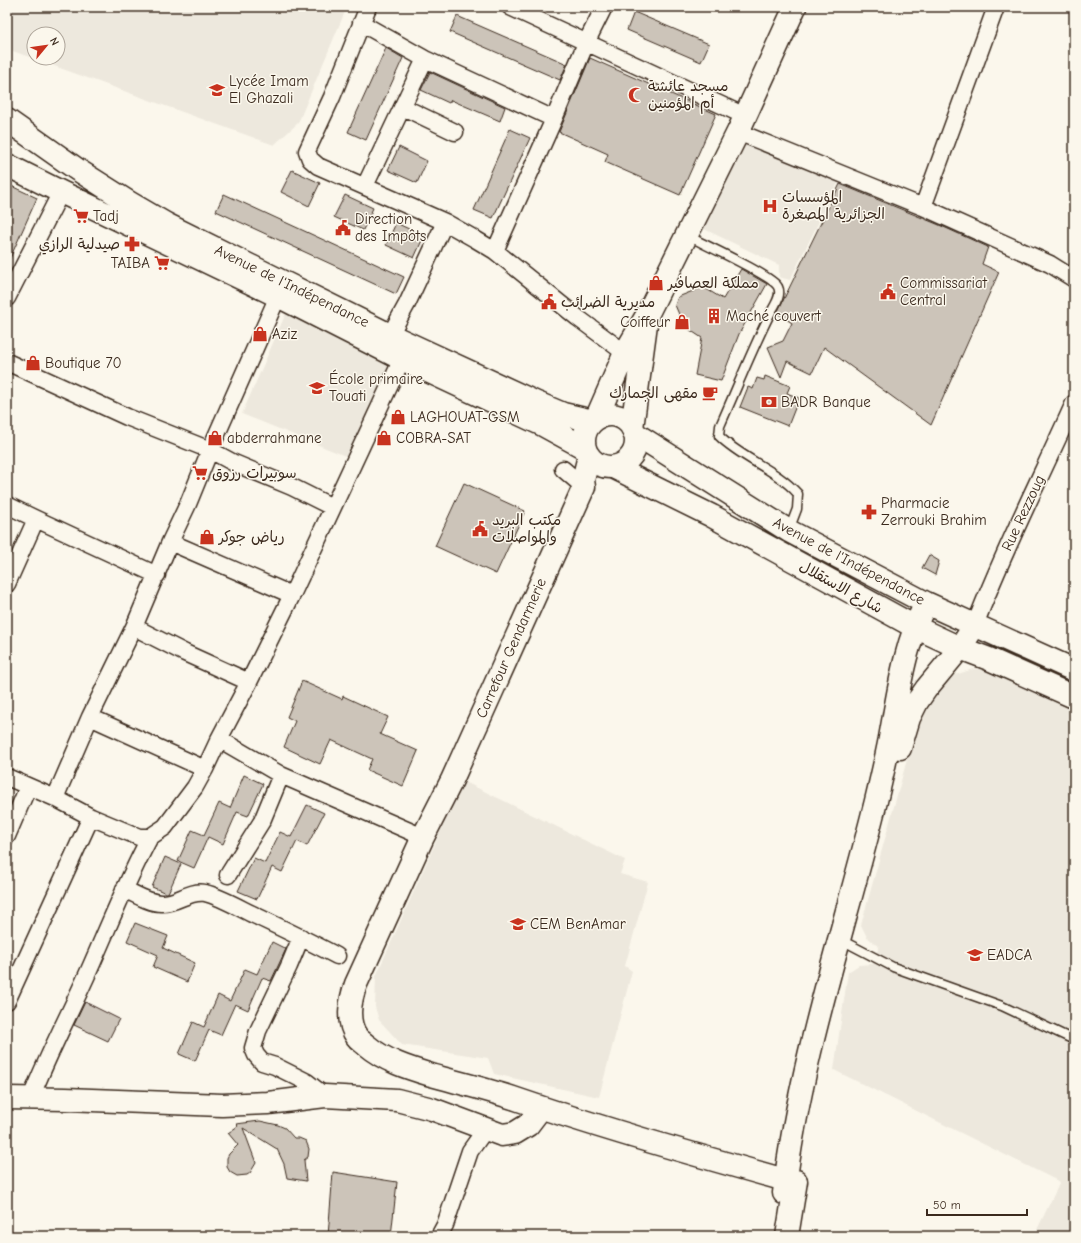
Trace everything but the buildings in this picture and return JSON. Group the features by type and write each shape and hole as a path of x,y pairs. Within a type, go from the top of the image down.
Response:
{"main road":[{"path":"595,420 608,416 620,417 627,422 633,431 636,441 635,448 626,461 620,465 598,459 584,441 585,434 588,427 595,420 625,353 647,315 687,236 742,124 795,7"},
{"name":"Avenue de l'Indépendance","path":"7,120 85,174 166,224 390,335 537,403 563,414 595,420"},
{"name":"Avenue de l'Indépendance","path":"7,165 278,296 402,359 543,425 598,459"},
{"path":"633,431 647,315"},
{"name":"Avenue de l'Indépendance","path":"633,431 789,531 926,603 1074,670"},
{"path":"584,487 597,472 598,459"},
{"name":"شارع الاستقلال","path":"598,459 712,516 915,627 1074,697"},
{"name":"Carrefour Gendarmerie","path":"584,487 452,780 423,837 363,967 351,996 350,1010 352,1026 357,1037 368,1047 391,1061 423,1072 518,1099 540,1108 630,1135 791,1180"},
{"path":"787,1236 796,1112 818,1017 876,800 890,740 904,661 915,627 926,603"},
{"path":"778,1236 849,944 902,738 909,718 926,689 960,648 975,625"},
{"path":"926,689 940,677 956,668 973,662 989,659"},
{"path":"7,1098 66,1098 222,1105 268,1103 325,1096 397,1100 432,1109 469,1122 485,1130 502,1135 515,1133 528,1125 540,1108"}],"street":[{"path":"368,7 332,97 307,151 310,159 318,166 445,222 495,251 578,318 625,353"},
{"path":"510,7 586,43 742,124 1050,264 1074,278"},
{"path":"495,251 586,43 604,7"},
{"path":"923,207 996,7"},
{"path":"361,23 425,60 554,119"},
{"path":"365,186 425,60"},
{"path":"403,107 454,132"},
{"path":"9,290 61,192"},
{"path":"390,335 408,304 445,222"},
{"path":"55,798 90,717 134,627 278,296"},
{"path":"31,1098 44,1065 94,960 124,889 150,837 165,827 205,769 292,594 402,359"},
{"path":"7,362 127,417 210,450 234,463 292,487 332,507"},
{"name":"Rue Rezzoug","path":"975,625 1018,522 1074,403"},
{"path":"563,469 584,487"},
{"path":"7,505 157,575"},
{"path":"7,584 36,519"},
{"path":"170,542 292,594"},
{"path":"134,627 249,682"},
{"path":"90,717 205,769"},
{"path":"219,739 281,775 423,837"},
{"path":"228,876 262,821 281,775"},
{"path":"7,777 55,798 91,817 139,837 150,837"},
{"path":"7,836 28,787"},
{"path":"7,1001 91,817"},
{"path":"124,889 154,902 161,903 167,903 197,892 206,893 301,937 337,956"},
{"path":"301,937 258,1031 253,1048 256,1055 262,1062 275,1066 307,1082 325,1096"},
{"path":"439,1236 445,1225 470,1151 485,1130"}],"lane":[{"path":"687,236 752,269 773,281 778,287 780,295 764,326 720,426 719,436 727,444 774,473 792,487 798,494 797,509 789,531"},
{"path":"849,944 893,968 1002,1006 1074,1040"}],"shaded area":[{"name":"Lycée Imam El Ghazali","path":"7,7 347,7 298,123 274,145 54,66 66,66 66,26 26,26 26,56 7,49"},
{"name":"المؤسسات الجزائرية المصغرة","path":"746,141 838,183 790,280 779,277 779,265 702,228"},
{"name":"École primaire Touati","path":"286,313 393,361 348,457 242,414"},
{"name":"EADCA","path":"989,667 1074,706 1074,1236 1034,1236 1060,1182 834,1070 848,972 859,965 873,964 879,947 867,937 861,925 923,702 939,686 955,675 973,669"},
{"name":"CEM BenAmar","path":"463,781 625,860 620,874 648,882 625,966 632,971 599,1097 494,1074 488,1058 402,1045 379,1020 375,1007 376,976"}],"place":[{"name":"Lycée Imam El Ghazali","path":"217,90"},
{"name":"مسجد عائشة أم المؤمنين","path":"636,95"},
{"name":"المؤسسات الجزائرية المصغرة","path":"770,206"},
{"name":"Tadj","path":"81,216"},
{"name":"Direction des Impôts","path":"343,228"},
{"name":"صيدلية الرازي","path":"132,244"},
{"name":"TAIBA","path":"162,263"},
{"name":"مملكة العصافير","path":"656,283"},
{"name":"Commissariat Central","path":"888,292"},
{"name":"مديرية الضرائب","path":"549,302"},
{"name":"Maché couvert","path":"714,316"},
{"name":"Coiffeur","path":"682,322"},
{"name":"Aziz","path":"260,334"},
{"name":"Boutique 70","path":"33,363"},
{"name":"École primaire Touati","path":"317,388"},
{"name":"مقهى الجمارك","path":"710,393"},
{"name":"BADR Banque","path":"769,402"},
{"name":"LAGHOUAT-GSM","path":"398,417"},
{"name":"abderrahmane","path":"215,438"},
{"name":"COBRA-SAT","path":"384,438"},
{"name":"سوبيرات رزوق","path":"200,473"},
{"name":"Pharmacie Zerrouki Brahim","path":"869,512"},
{"name":"مكتب البريد والمواصلات","path":"480,529"},
{"name":"رياض جوكر","path":"207,537"},
{"name":"CEM BenAmar","path":"518,924"},
{"name":"EADCA","path":"975,955"}]}
